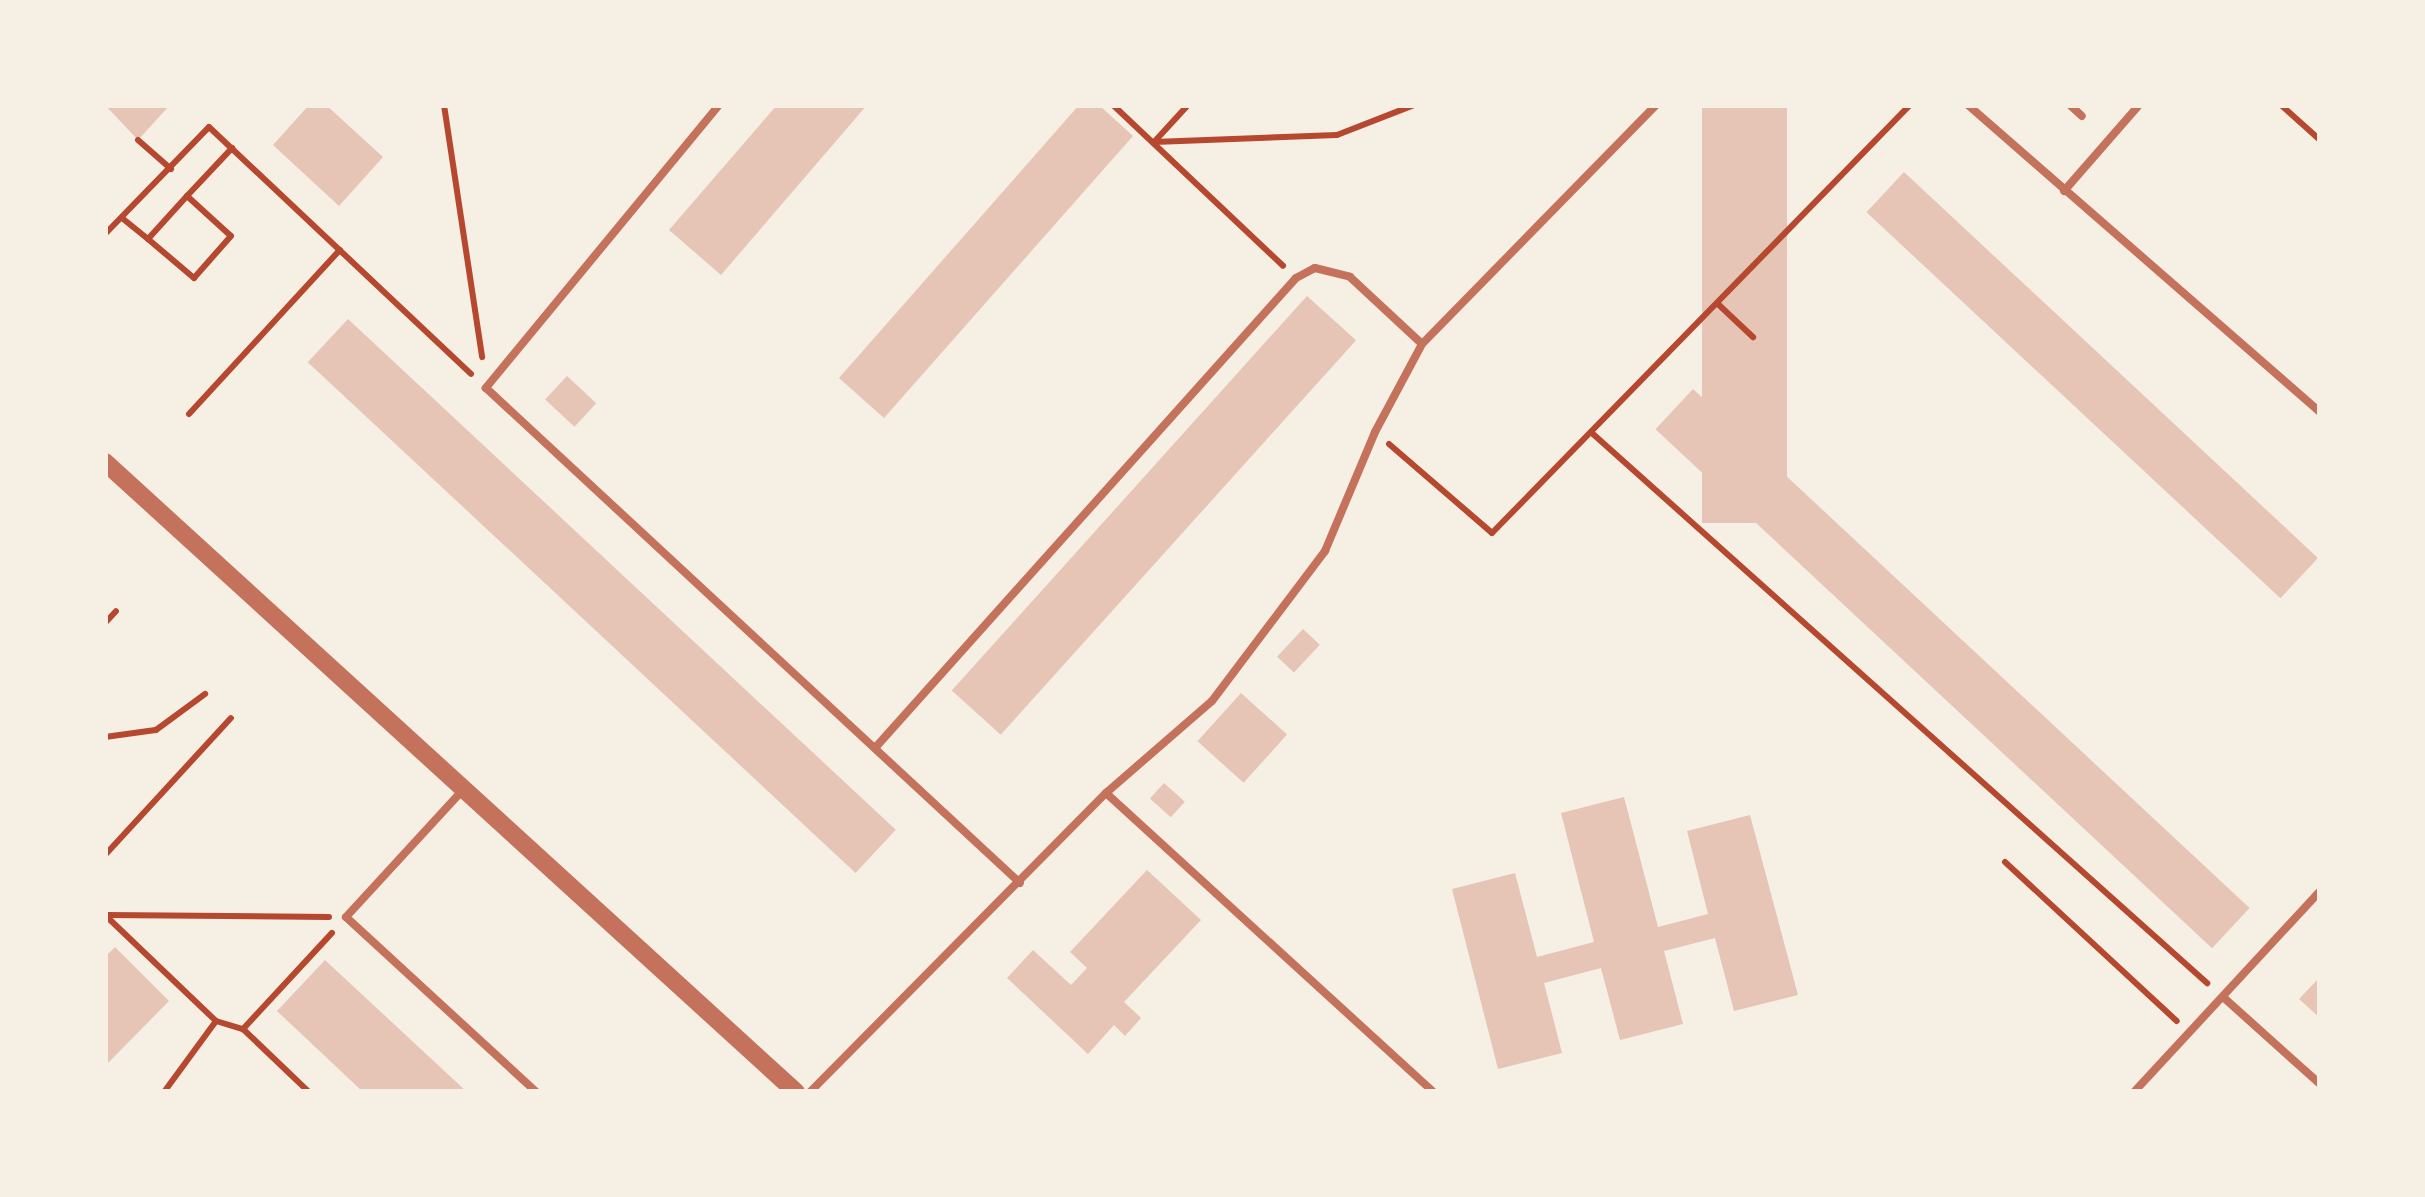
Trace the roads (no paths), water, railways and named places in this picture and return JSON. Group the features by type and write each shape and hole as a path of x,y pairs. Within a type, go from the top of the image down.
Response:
{"street":[{"path":"105,462 461,792 796,1092"}],"lane":[{"path":"719,105 486,388 1020,883"},
{"path":"810,1092 1106,793 1212,700 1276,624 1325,551 1375,432 1422,344 1656,105"},
{"path":"1968,105 2320,412"},
{"path":"2070,105 2082,116"},
{"path":"2064,191 2140,105"},
{"path":"875,748 1296,278 1315,268 1350,277 1422,344"},
{"path":"461,792 346,918 536,1092"},
{"path":"1106,793 1434,1092"},
{"path":"2134,1092 2320,891"},
{"path":"2223,996 2320,1084"}]}
